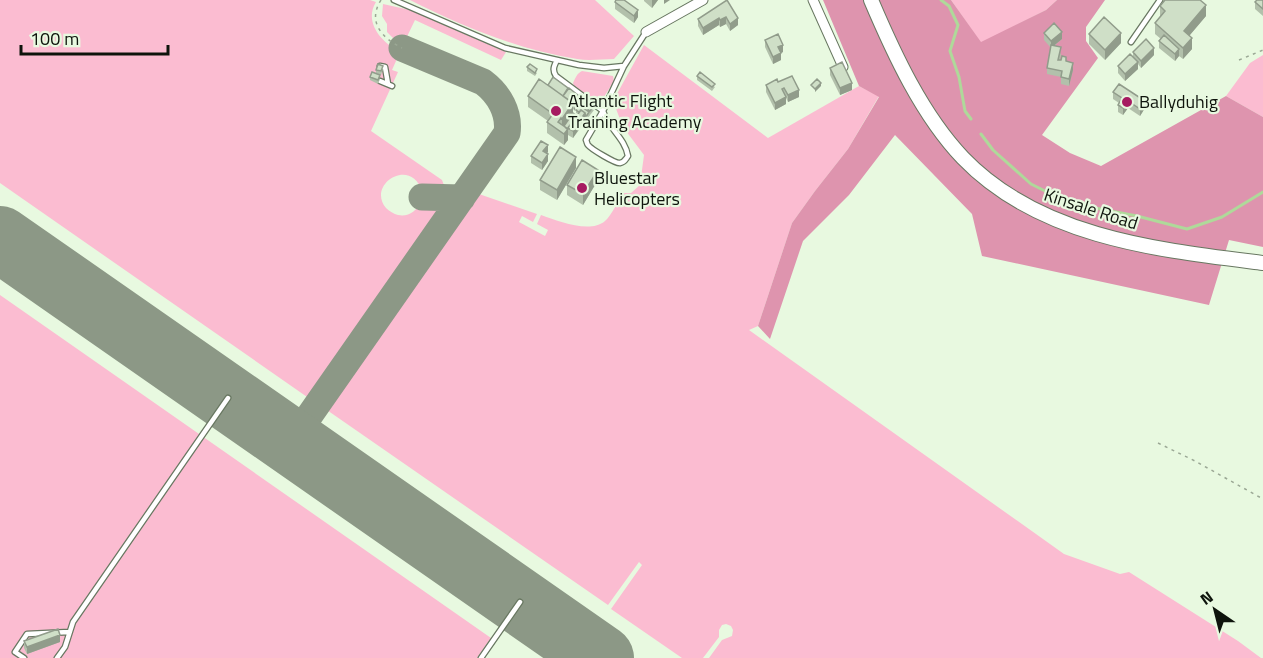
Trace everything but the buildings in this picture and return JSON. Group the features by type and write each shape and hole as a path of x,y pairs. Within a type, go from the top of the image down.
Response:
{"main road":[{"name":"Kinsale Road","path":"871,0 910,81 936,125 963,158 1001,189 1046,216 1122,241 1193,254 1263,263"}],"street":[{"path":"646,32 703,0"},
{"path":"813,0 843,67"}],"lane":[{"path":"394,0 505,48 579,65 604,68 624,66"},
{"path":"1131,42 1160,0"},
{"path":"557,60 553,69 556,76 603,111 605,119 624,144 628,156 622,163 616,163 590,147 586,140 603,111 624,66 646,32"},
{"path":"380,66 385,68 390,85 380,81"},
{"path":"57,658 65,647 73,622 228,398"},
{"path":"481,658 520,602"},
{"path":"24,658 15,652 27,634 69,632"}],"path":[{"path":"381,0 375,12 376,22 392,44 402,48"},
{"path":"1239,60 1263,50"},
{"path":"1158,443 1263,499"}],"shaded area":[{"path":"0,0 370,0 376,2 372,17 373,25 387,43 400,52 392,70 398,72 371,131 442,180 447,193 422,192 417,181 409,176 401,175 386,183 381,199 386,208 396,215 412,213 421,202 447,202 446,208 310,399 0,183"},
{"path":"410,0 595,0 634,36 614,59 577,59 534,50 491,36"},
{"path":"823,0 951,0 981,42 1046,10 1057,0 1105,0 1086,27 1086,41 1098,58 1042,135 1070,153 1101,166 1226,96 1263,117 1263,247 1229,240 1209,305 982,256 972,214 895,135 849,195 803,241 770,339 758,326 792,223 848,149 879,97 859,86"},
{"path":"951,0 1057,0 1046,10 981,43"},
{"path":"383,4 410,10 506,52 501,60 415,20 403,45 387,32 387,24 382,16"},
{"path":"644,45 768,138 859,86 879,96 848,149 792,223 758,326 749,330 1064,554 1120,574 1129,572 1261,658 709,658 722,640 732,636 731,626 726,624 722,625 719,637 703,658 682,658 611,609 642,565 639,562 608,605 324,408 476,193 537,214 533,222 522,216 519,222 545,236 548,230 537,224 541,215 574,225 599,225 610,216 623,193 631,193 640,185 644,155 623,127 613,101"},
{"path":"1263,55 1263,117 1226,96 1250,63"},
{"path":"582,71 613,76 614,81 602,100 595,101 574,86 575,78"},
{"path":"0,295 491,638 477,658 0,658"}],"waterway":[{"path":"941,0 949,6 958,25 950,51 959,77 965,111 971,119"},
{"path":"981,134 993,150 1031,184 1069,203 1137,216 1187,229 1222,217 1263,192"}],"taxiway":[{"path":"311,456 304,439 305,422 507,133 507,118 502,104 483,82 402,48"},
{"path":"422,197 462,198"},
{"path":"270,427 288,427 305,422"}],"runway":[{"path":"0,239 601,658"}],"place":[{"name":"Ballyduhig","path":"1127,102"},
{"name":"Atlantic Flight Training Academy","path":"556,111"},
{"name":"Bluestar Helicopters","path":"582,188"}]}
